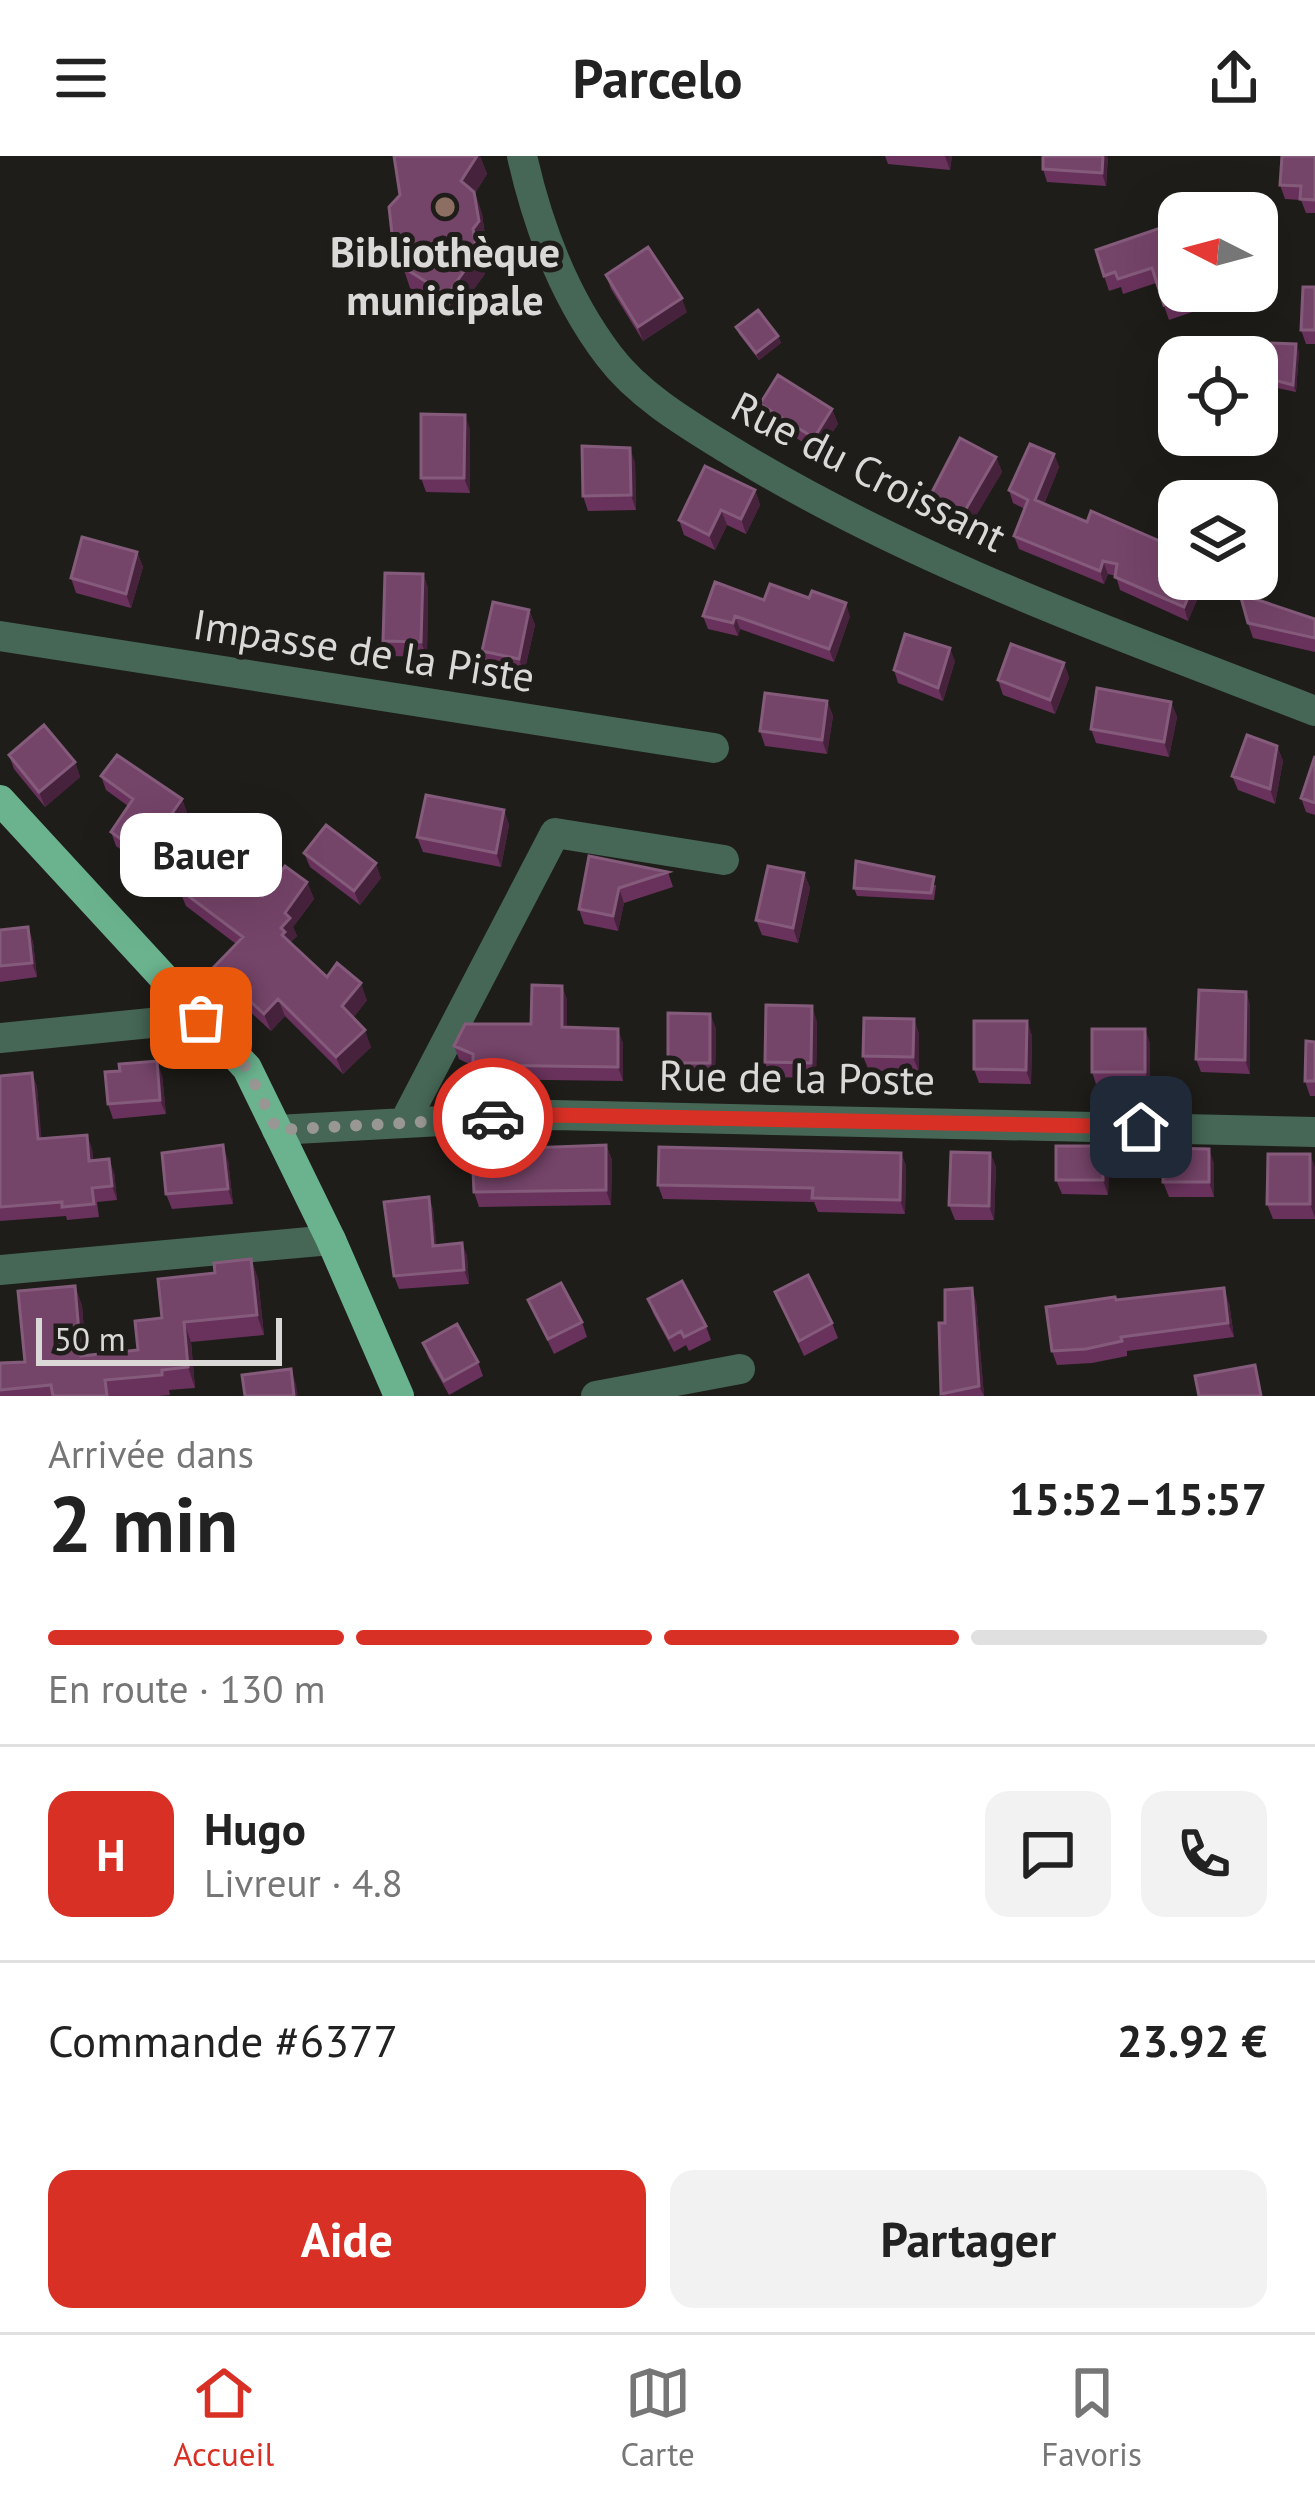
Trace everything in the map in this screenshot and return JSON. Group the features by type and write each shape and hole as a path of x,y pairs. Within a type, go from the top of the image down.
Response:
{"main road":[{"path":"4,809 247,1068 331,1240 398,1396"}],"street":[{"name":"Rue du Croissant","path":"522,156 532,201 566,289 611,359 675,416 775,478 944,562 1315,711"},
{"name":"Impasse de la Piste","path":"0,636 714,748"},
{"path":"404,1123 554,833 724,860"},
{"path":"0,1038 201,1018"},
{"name":"Rue de la Poste","path":"277,1130 553,1115 1315,1132"},
{"path":"0,1270 331,1240"},
{"path":"596,1396 740,1370"}],"building":[{"path":"394,156 477,156 461,181 474,192 477,253 447,295 403,267 389,207 400,195"},
{"path":"1043,156 1103,156 1102,173 1043,169"},
{"path":"1282,156 1315,156 1315,200 1300,199 1301,186 1280,185"},
{"path":"1158,229 1158,286 1152,268 1118,279 1115,272 1104,276 1096,250"},
{"path":"648,247 682,298 638,327 606,275"},
{"path":"1303,287 1315,287 1315,330 1301,330"},
{"path":"758,310 778,336 756,353 736,327"},
{"path":"1278,343 1296,344 1293,385 1278,381"},
{"path":"778,375 832,409 814,438 760,404"},
{"path":"421,414 465,415 464,478 421,478"},
{"path":"960,438 996,457 963,514 930,496"},
{"path":"1030,444 1054,454 1035,500 1087,522 1091,511 1158,540 1158,596 1115,577 1117,564 1103,561 1100,571 1014,536 1028,500 1009,490"},
{"path":"582,446 630,448 631,495 583,496"},
{"path":"705,466 755,490 741,519 721,510 709,535 679,520"},
{"path":"82,537 137,552 126,594 71,578"},
{"path":"385,573 423,574 421,642 383,641"},
{"path":"715,582 764,600 770,584 809,598 812,591 846,603 829,649 735,616 733,623 703,616"},
{"path":"1242,600 1258,600 1315,619 1315,638 1248,623"},
{"path":"493,602 529,610 519,659 482,651"},
{"path":"905,634 950,648 938,688 894,670"},
{"path":"1011,644 1064,663 1050,700 998,680"},
{"path":"1097,688 1171,702 1164,742 1091,729"},
{"path":"765,693 827,701 822,740 760,731"},
{"path":"44,725 75,762 39,792 9,755"},
{"path":"1247,735 1277,746 1270,789 1232,776"},
{"path":"117,755 182,799 143,855 111,832 133,799 101,776"},
{"path":"1315,756 1315,803 1301,798"},
{"path":"426,795 504,810 496,853 417,837"},
{"path":"326,825 376,863 354,891 304,853"},
{"path":"206,853 263,896 285,866 307,882 285,913 290,918 281,928 282,935 327,977 337,963 361,983 342,1006 365,1030 336,1057 278,999 264,1014 214,967 243,937 179,889"},
{"path":"589,856 668,872 619,888 613,916 579,909"},
{"path":"856,861 934,877 931,893 854,888"},
{"path":"768,866 804,873 793,928 756,920"},
{"path":"28,927 32,963 0,966 0,930"},
{"path":"532,985 562,986 562,1027 618,1029 618,1067 473,1065 473,1054 454,1046 465,1024 531,1024"},
{"path":"1199,990 1246,992 1245,1060 1196,1059"},
{"path":"766,1005 812,1006 811,1063 765,1062"},
{"path":"668,1013 710,1014 710,1063 668,1063"},
{"path":"864,1018 914,1019 913,1057 863,1056"},
{"path":"974,1021 1027,1021 1026,1070 974,1069"},
{"path":"1092,1029 1145,1029 1145,1072 1092,1072"},
{"path":"1306,1041 1315,1042 1315,1081 1305,1081"},
{"path":"157,1061 160,1100 108,1104 105,1072 120,1071 119,1064"},
{"path":"32,1073 38,1139 87,1135 89,1161 109,1159 112,1186 92,1188 94,1204 0,1207 0,1076"},
{"path":"223,1145 228,1189 166,1194 162,1153"},
{"path":"606,1145 606,1190 474,1192 472,1150"},
{"path":"1056,1146 1103,1146 1103,1180 1056,1180"},
{"path":"659,1147 901,1153 900,1200 812,1198 813,1188 658,1185"},
{"path":"1164,1148 1209,1149 1209,1182 1163,1182"},
{"path":"951,1152 990,1153 989,1206 949,1205"},
{"path":"1268,1154 1310,1154 1310,1204 1267,1204"},
{"path":"429,1197 433,1246 462,1243 464,1270 394,1276 384,1202"},
{"path":"251,1259 257,1315 184,1322 188,1367 162,1370 162,1375 105,1380 107,1396 53,1396 51,1385 0,1390 0,1363 25,1362 18,1291 75,1286 81,1356 138,1350 135,1321 162,1318 158,1279 215,1273 214,1263"},
{"path":"808,1275 832,1323 799,1341 775,1292"},
{"path":"682,1281 706,1326 684,1337 681,1331 669,1338 648,1299"},
{"path":"561,1283 582,1322 548,1339 528,1300"},
{"path":"972,1288 979,1386 941,1394 939,1323 945,1323 945,1290"},
{"path":"1224,1288 1228,1323 1052,1351 1046,1307"},
{"path":"457,1324 478,1362 444,1381 423,1343"},
{"path":"1255,1365 1261,1396 1199,1396 1195,1376"},
{"path":"291,1369 294,1396 245,1396 242,1375"}],"way so far":[{"path":"201,1018 247,1068 277,1130 493,1118"}],"place":[{"name":"Bibliothèque municipale","path":"445,207"},
{"name":"Bauer","path":"201,1018"}],"route":[{"path":"493,1118 553,1115 1141,1127"}]}
